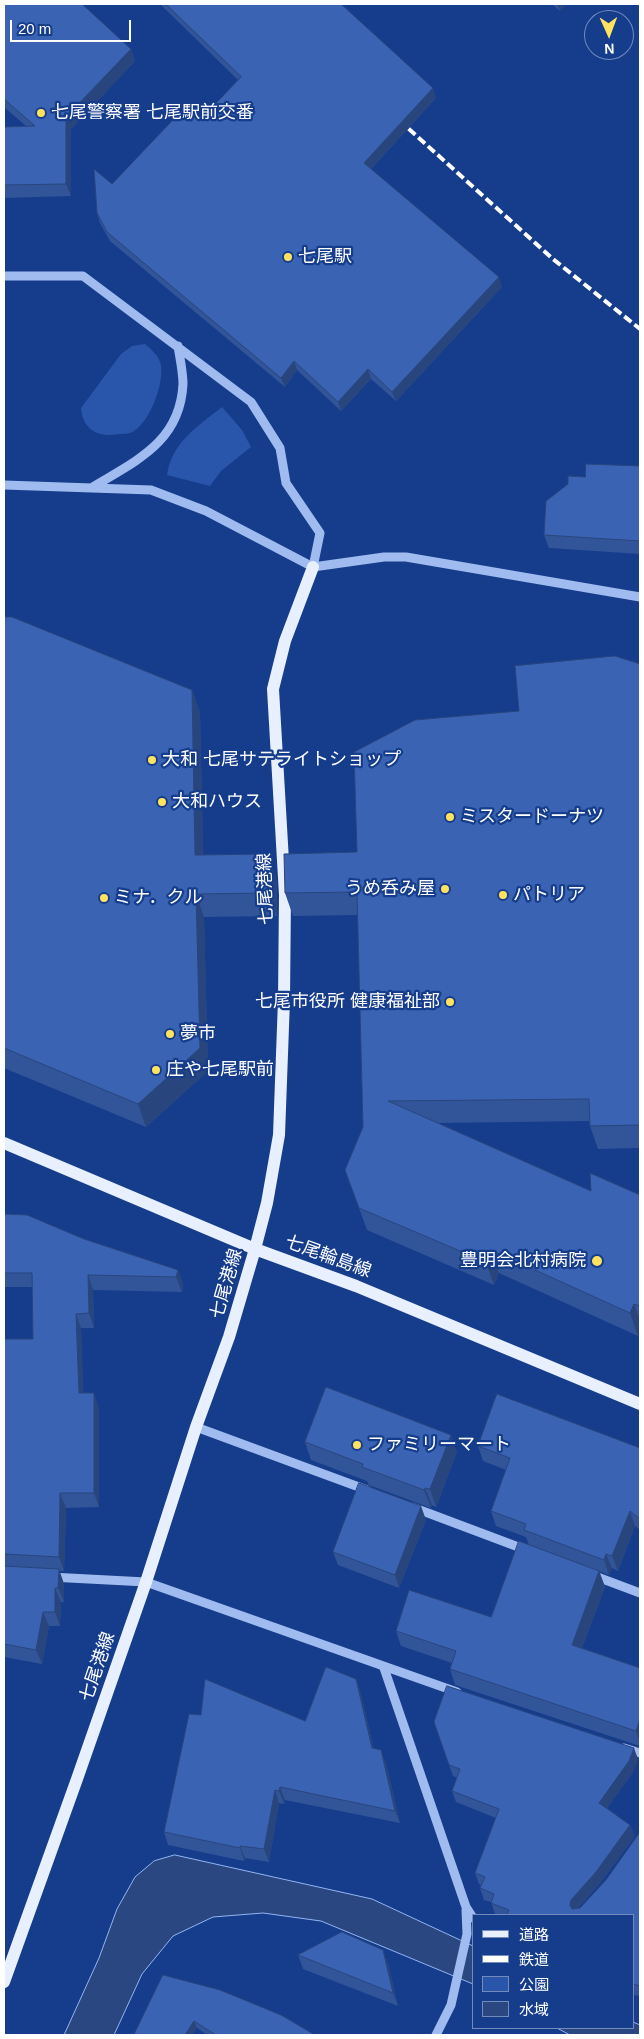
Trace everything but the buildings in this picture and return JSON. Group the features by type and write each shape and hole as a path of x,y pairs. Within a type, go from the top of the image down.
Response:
{"main road":[{"name":"七尾港線","path":"4,1982 146,1582 196,1426 229,1336 255,1249 278,1143 283,1055 285,895 272,689 285,641 312,567"},
{"name":"七尾輪島線","path":"4,1143 255,1249 356,1286 640,1404"}],"street":[{"path":"4,276 83,276 251,402 280,448 286,482 320,532 312,567"},
{"path":"91,488 141,456 160,441 173,426 181,406 183,382 178,346"},
{"path":"4,485 151,490 206,511 312,567 384,557 406,557 640,597"},
{"path":"196,1426 372,1492"},
{"path":"400,1503 538,1555"},
{"path":"585,1572 640,1593"},
{"path":"42,1576 146,1582 384,1668 466,1695"},
{"path":"384,1668 466,1907 472,1916"},
{"path":"613,1744 640,1753"},
{"path":"436,2035 451,2005 466,1934 466,1907"}],"green space":[{"path":"145,344 153,351 161,365 158,392 150,411 140,426 129,433 104,435 93,431 85,422 81,408 121,354 132,346"},
{"path":"222,407 242,430 251,447 221,471 210,486 167,475 174,453 180,444"}],"water":[{"path":"175,1855 372,1899 472,1946 472,1984 321,1921 263,1913 213,1917 173,1936 142,1974 114,2035 64,2035 99,1958 117,1909 135,1877 154,1861"},
{"path":"634,2022 640,2025 640,2035 570,2035 559,2029 634,2029"}],"railway":[{"path":"399,120 553,259 640,329"}],"place":[{"name":"七尾警察署 七尾駅前交番","path":"41,113"},
{"name":"七尾駅","path":"288,257"},
{"name":"大和 七尾サテライトショップ","path":"152,760"},
{"name":"大和ハウス","path":"162,802"},
{"name":"ミスタードーナツ","path":"450,817"},
{"name":"うめ呑み屋","path":"445,889"},
{"name":"パトリア","path":"503,895"},
{"name":"ミナ．クル","path":"104,898"},
{"name":"七尾市役所 健康福祉部","path":"450,1002"},
{"name":"夢市","path":"170,1034"},
{"name":"庄や七尾駅前","path":"156,1070"},
{"name":"豊明会北村病院","path":"597,1261"},
{"name":"ファミリーマート","path":"357,1445"}]}
